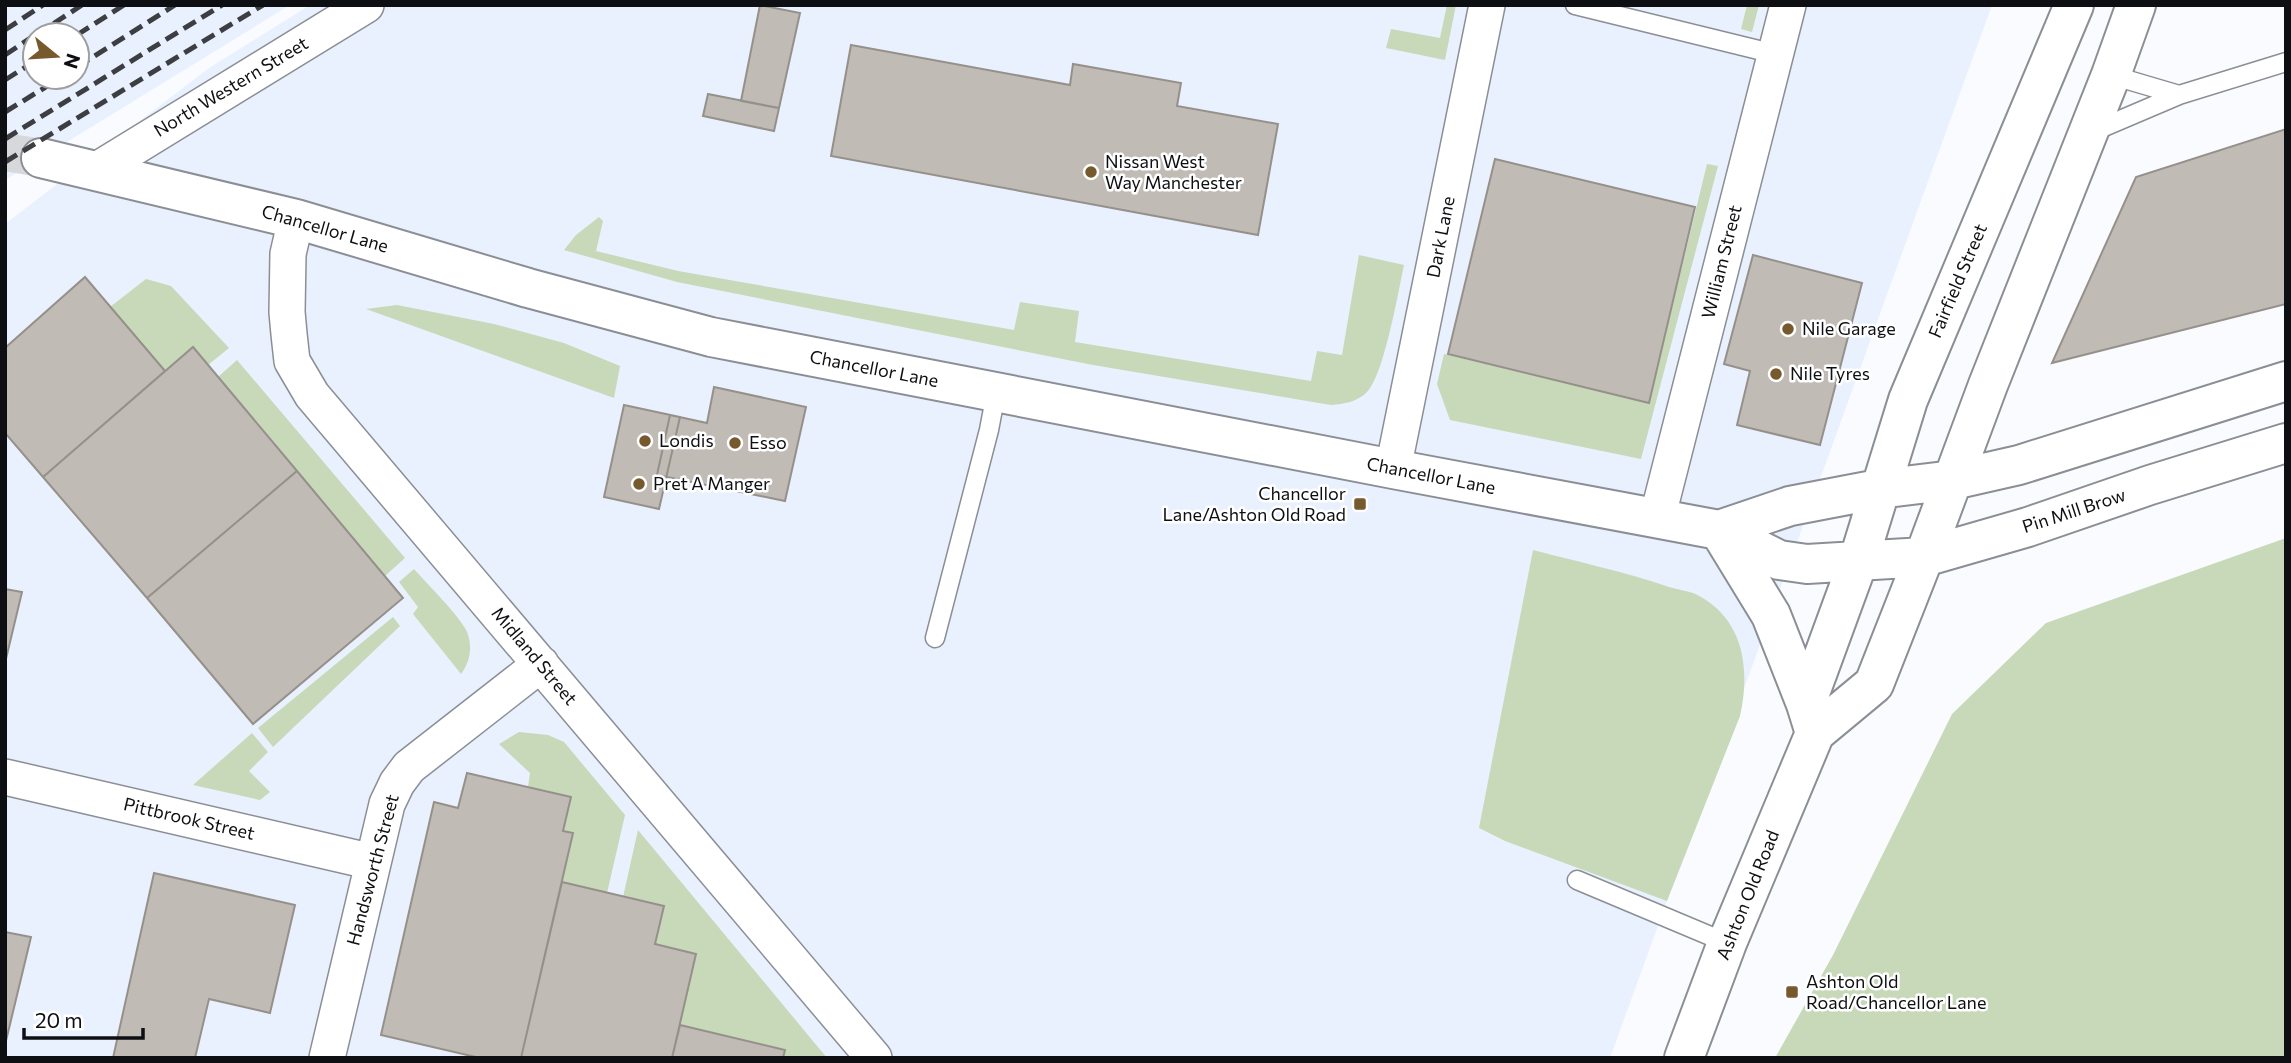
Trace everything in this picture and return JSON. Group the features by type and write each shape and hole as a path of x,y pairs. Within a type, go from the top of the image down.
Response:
{"highway":[{"name":"Fairfield Street","path":"1858,562 1908,400 2074,5"},
{"path":"1924,557 2136,5"},
{"name":"Chancellor Lane","path":"41,158 296,219 541,291 711,337 1719,530 1779,560 1807,564 1858,562"},
{"path":"1953,480 2027,463 2286,381"},
{"name":"Pin Mill Brow","path":"1858,562 1924,557 2028,527 2162,481 2286,443"},
{"name":"Chancellor Lane","path":"1719,530 1790,506 1880,489 1953,480"},
{"path":"1719,530 1771,615 1810,718"},
{"name":"Ashton Old Road","path":"1810,718 1874,684 1924,557"},
{"name":"Ashton Old Road","path":"1684,1058 1810,718 1858,562"}],"street":[{"name":"North Western Street","path":"97,170 366,5"},
{"name":"Dark Lane","path":"1393,469 1487,5"},
{"name":"William Street","path":"1657,519 1788,5"},
{"name":"Midland Street","path":"296,219 288,254 287,312 292,361 312,395 874,1058"},
{"name":"Handsworth Street","path":"327,1058 387,804 397,783 409,767 541,664"},
{"name":"Pittbrook Street","path":"5,777 373,862"}],"lane":[{"path":"1575,5 1775,54"},
{"path":"2086,134 2179,95 2286,62"},
{"path":"2111,75 2179,95"},
{"path":"935,638 989,430 996,393"},
{"path":"1577,880 1727,943"}],"shaded area":[{"path":"10,5 290,5 5,180 5,9"},
{"path":"310,5 1992,5 1610,1058 5,1058 5,224 209,68"}],"green space":[{"path":"1447,5 1456,5 1445,60 1386,48 1391,29 1440,38"},
{"path":"1747,5 1759,5 1752,32 1741,29"},
{"path":"1707,164 1718,166 1641,459 1450,420 1437,384 1444,354 1649,402"},
{"path":"599,217 603,221 596,251 678,271 1014,330 1020,302 1079,311 1075,342 1311,381 1317,351 1342,355 1359,255 1404,265 1390,333 1373,383 1359,398 1331,405 1093,365 677,282 564,250 576,235"},
{"path":"146,279 171,286 229,348 208,365 193,347 165,371 110,307"},
{"path":"397,305 494,324 564,343 620,366 614,398 366,309"},
{"path":"237,360 405,558 385,576 218,377"},
{"path":"2286,538 2286,1058 1775,1058 1833,955 1952,714 2046,623"},
{"path":"1533,550 1694,593 1716,607 1727,620 1741,649 1744,682 1740,716 1667,901 1505,841 1479,828"},
{"path":"414,569 451,609 467,632 470,654 461,674 413,614 418,607 399,582"},
{"path":"393,617 400,626 273,747 258,728"},
{"path":"519,732 548,735 564,742 625,815 607,893 562,882 573,833 563,831 571,798 528,787 530,773 499,744"},
{"path":"252,733 268,752 249,771 270,792 260,800 193,785"},
{"path":"638,830 827,1058 783,1058 784,1049 680,1025 696,954 655,944 623,897"}],"building":[{"path":"760,5 800,13 779,108 741,101"},
{"path":"851,45 1070,85 1073,64 1181,83 1177,106 1278,124 1258,235 831,156"},
{"path":"708,94 779,108 774,131 703,116"},
{"path":"2286,129 2286,304 2052,363 2136,177"},
{"path":"1495,159 1695,207 1649,403 1448,354"},
{"path":"1753,255 1862,283 1820,445 1737,425 1750,371 1724,364"},
{"path":"85,277 165,371 43,477 5,433 5,348"},
{"path":"193,347 297,471 147,598 43,477"},
{"path":"714,387 806,407 785,501 657,475 670,415 707,423"},
{"path":"624,405 680,417 659,509 604,497"},
{"path":"297,471 403,598 253,724 147,598"},
{"path":"5,589 22,592 5,663"},
{"path":"467,773 571,797 563,831 573,833 521,1058 480,1058 381,1035 434,802 458,808"},
{"path":"154,873 295,905 270,1013 209,999 195,1058 113,1058"},
{"path":"562,882 664,906 655,944 696,954 672,1058 521,1058"},
{"path":"5,932 31,937 5,1045"},
{"path":"680,1025 785,1050 783,1058 672,1058"}],"tunnel":[{"path":"5,152 41,158"}],"railway":[{"path":"5,30 43,5"},
{"path":"57,21 82,5"},
{"path":"91,26 124,5"},
{"path":"91,58 175,5"},
{"path":"5,139 222,5"},
{"path":"5,162 263,5"},
{"path":"5,55 21,44"},
{"path":"5,80 21,70"},
{"path":"5,112 39,91"}],"place":[{"name":"Nissan West Way Manchester","path":"1091,172"},
{"name":"Nile Garage","path":"1788,329"},
{"name":"Nile Tyres","path":"1776,374"},
{"name":"Londis","path":"645,441"},
{"name":"Esso","path":"735,443"},
{"name":"Pret A Manger","path":"639,484"},
{"name":"Chancellor Lane/Ashton Old Road","path":"1360,504"},
{"name":"Ashton Old Road/Chancellor Lane","path":"1792,992"}]}
